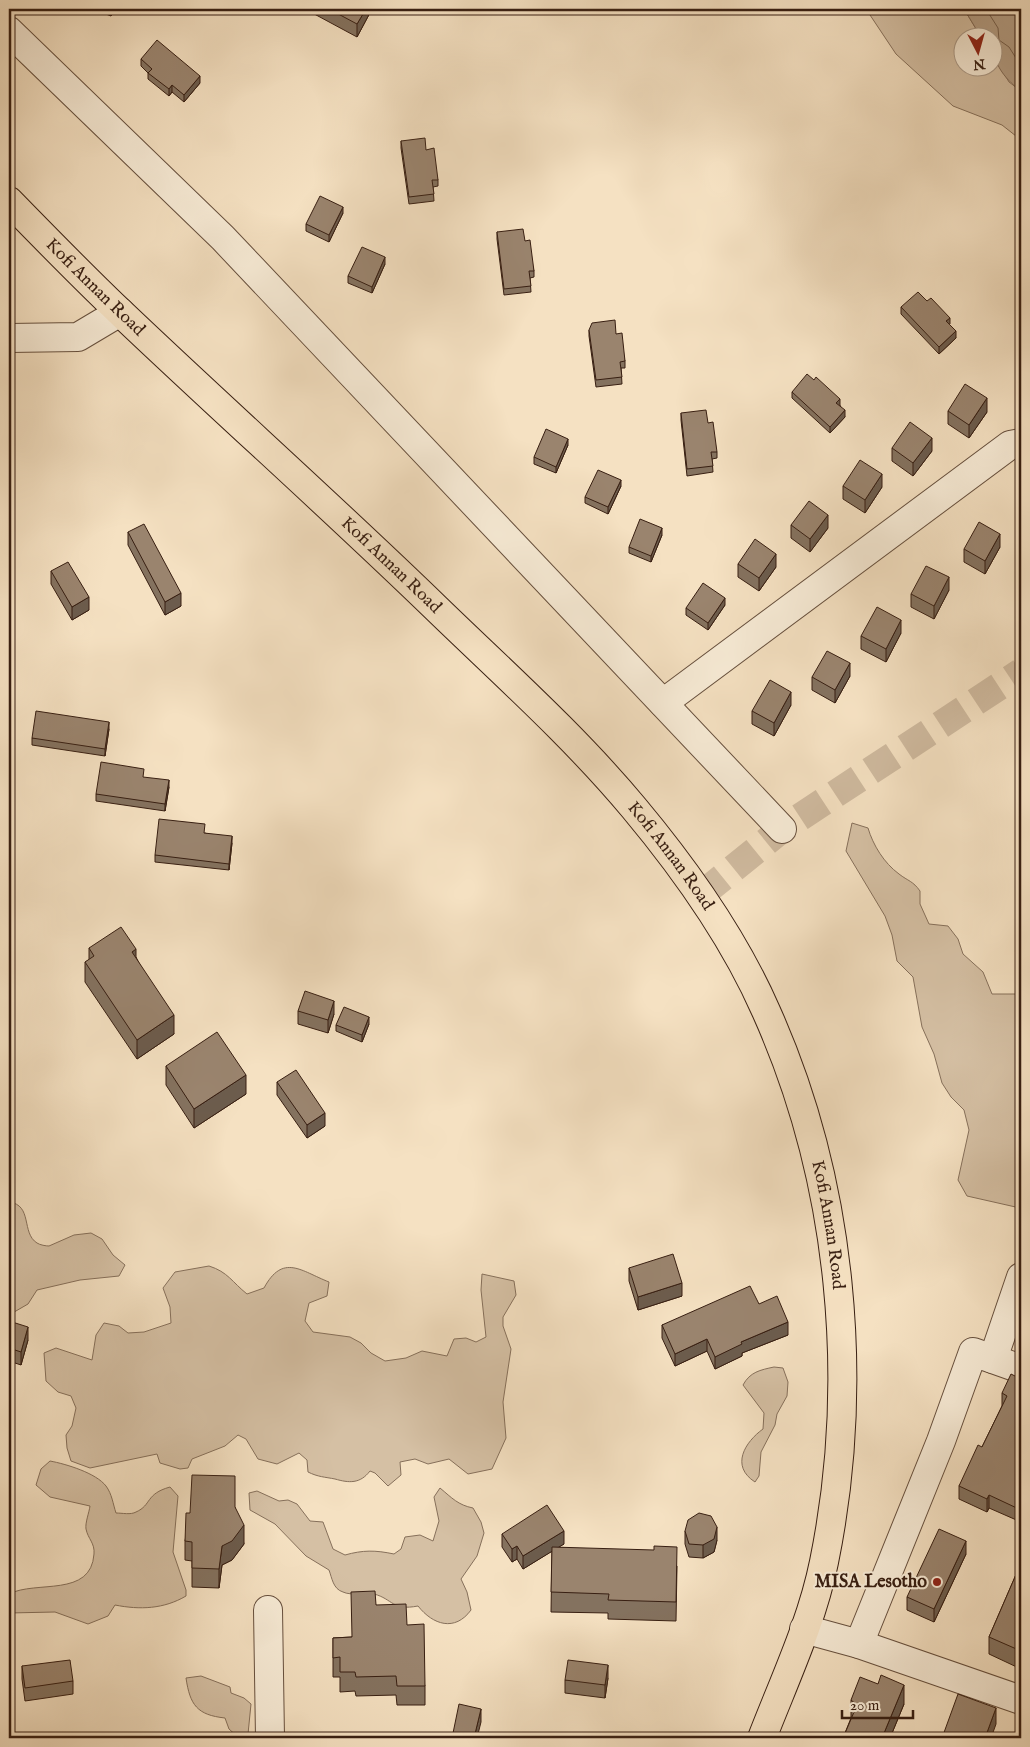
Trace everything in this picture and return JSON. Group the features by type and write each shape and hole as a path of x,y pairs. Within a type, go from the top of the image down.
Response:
{"main road":[{"name":"Kofi Annan Road","path":"9,201 120,312 343,518 568,736 633,806 701,895 732,946 766,1010 800,1098 816,1158 830,1230 841,1327 842,1387 839,1453 824,1564 804,1628 762,1738"}],"street":[{"path":"9,31 223,238 782,830"},
{"path":"9,338 78,337 120,312"},
{"path":"663,703 1010,445 1021,443"},
{"path":"993,1359 1021,1277"},
{"path":"859,1644 941,1441 973,1352 1021,1369"},
{"path":"268,1610 270,1738"},
{"path":"804,1628 859,1644 1021,1700"}],"shaded area":[{"path":"866,9 964,9 976,28 952,28 952,78 1002,78 1002,70 1009,82 1021,91 1021,140 1002,125 953,106 896,54"},
{"path":"852,823 868,828 876,847 884,859 894,870 913,883 920,891 920,904 929,924 948,926 958,939 963,954 983,972 992,994 1018,994 1021,978 1020,1208 967,1196 958,1180 969,1130 964,1110 951,1097 942,1083 934,1054 922,1027 913,977 897,961 892,935 885,916 846,851"},
{"path":"9,1202 21,1208 29,1233 37,1243 49,1246 74,1235 91,1233 102,1239 113,1255 125,1265 119,1276 80,1280 37,1290 28,1304 9,1315"},
{"path":"209,1266 225,1274 247,1294 264,1288 271,1277 278,1271 286,1268 301,1270 329,1282 327,1296 309,1303 305,1321 313,1332 350,1337 385,1361 406,1358 422,1351 447,1356 454,1339 466,1338 476,1342 486,1337 481,1290 482,1274 514,1281 516,1295 503,1317 503,1326 511,1349 503,1402 506,1438 492,1469 468,1474 449,1459 428,1464 415,1459 400,1462 401,1475 388,1486 375,1473 370,1471 358,1480 345,1481 318,1476 308,1472 307,1460 299,1453 277,1464 258,1459 246,1439 238,1435 225,1446 192,1459 188,1468 180,1469 160,1463 157,1454 90,1468 71,1461 66,1435 72,1426 76,1408 71,1396 58,1392 46,1381 44,1353 56,1348 92,1360 96,1335 104,1323 119,1326 128,1333 144,1332 171,1323 170,1307 163,1288 175,1272"},
{"path":"774,1367 783,1368 788,1382 787,1396 761,1452 759,1476 755,1482 747,1476 743,1469 743,1454 756,1434 763,1429 764,1413 743,1385 752,1374"},
{"path":"50,1461 80,1470 101,1481 110,1492 116,1513 134,1513 145,1506 156,1493 170,1487 178,1496 173,1552 186,1590 186,1596 160,1606 134,1608 115,1605 108,1616 88,1624 55,1612 9,1613 9,1594 20,1590 73,1582 83,1577 91,1568 94,1550 86,1527 90,1506 50,1497 36,1485 41,1469"},
{"path":"440,1488 459,1503 473,1508 481,1522 484,1533 477,1556 461,1579 467,1592 471,1610 465,1617 451,1623 444,1623 430,1618 418,1606 403,1607 374,1594 350,1594 340,1591 333,1583 329,1570 306,1556 275,1524 250,1510 249,1493 257,1491 279,1501 288,1500 297,1504 310,1521 323,1522 333,1549 345,1555 369,1551 394,1554 401,1549 405,1537 420,1535 433,1541 439,1521 434,1497"},
{"path":"201,1676 230,1687 231,1693 244,1698 251,1704 248,1734 239,1738 229,1729 225,1718 215,1717 196,1707 190,1695 186,1678"}],"water":[{"path":"964,9 1021,9 1021,91 1002,72 1002,28 976,28"}],"building":[{"path":"329,9 366,9 357,24"},
{"path":"157,40 200,76 184,95 172,85 169,89 148,73 152,69 141,59"},
{"path":"425,138 426,150 434,148 438,180 432,180 434,194 409,197 401,141"},
{"path":"320,196 343,207 329,235 306,224"},
{"path":"523,229 525,241 530,240 534,271 529,271 531,286 504,289 497,232"},
{"path":"362,247 385,257 372,287 348,276"},
{"path":"918,292 927,301 931,298 950,318 946,321 956,331 939,347 901,307"},
{"path":"615,320 616,334 622,333 625,361 620,362 622,377 596,380 589,330 592,323"},
{"path":"807,374 814,380 816,377 840,399 836,403 845,410 830,427 792,392"},
{"path":"965,384 987,398 969,425 948,411"},
{"path":"706,410 708,423 713,422 717,452 711,452 713,466 687,469 681,413"},
{"path":"910,422 932,438 913,463 892,448"},
{"path":"546,429 568,439 556,467 534,457"},
{"path":"860,460 882,474 865,500 843,486"},
{"path":"598,470 621,480 608,507 585,497"},
{"path":"809,501 828,515 810,539 791,525"},
{"path":"640,519 662,528 651,556 629,547"},
{"path":"979,522 1000,534 985,561 964,549"},
{"path":"144,524 181,593 165,602 128,532"},
{"path":"755,539 776,554 759,578 738,564"},
{"path":"68,562 89,597 72,607 51,571"},
{"path":"926,566 949,577 934,606 911,594"},
{"path":"703,583 725,598 708,623 686,608"},
{"path":"877,607 901,620 886,649 861,636"},
{"path":"827,651 850,663 835,690 812,677"},
{"path":"770,680 791,692 774,723 752,711"},
{"path":"36,711 109,722 105,749 32,738"},
{"path":"101,762 144,769 143,777 169,780 165,804 96,794"},
{"path":"159,819 205,824 204,833 232,836 229,864 155,855"},
{"path":"121,927 136,949 132,952 174,1015 137,1040 85,962 94,956 89,948"},
{"path":"305,991 334,1001 328,1020 298,1011"},
{"path":"344,1007 369,1017 362,1035 336,1025"},
{"path":"217,1032 246,1075 194,1109 166,1066"},
{"path":"296,1070 325,1113 307,1125 277,1082"},
{"path":"673,1254 682,1283 638,1297 629,1268"},
{"path":"750,1286 759,1304 777,1296 788,1322 741,1342 742,1344 715,1357 707,1339 675,1354 662,1325"},
{"path":"9,1321 28,1327 21,1352 9,1348"},
{"path":"1011,1374 1021,1379 1021,1510 989,1495 987,1499 959,1486 978,1445 982,1447 1007,1396 1002,1393"},
{"path":"192,1475 235,1476 235,1507 244,1525 232,1541 222,1546 219,1569 192,1568 192,1542 185,1541 186,1513 190,1513"},
{"path":"547,1505 564,1531 523,1556 517,1546 512,1549 502,1534"},
{"path":"699,1513 711,1516 717,1527 714,1539 703,1545 689,1544 685,1531 688,1520"},
{"path":"9,1526 13,1527 9,1558"},
{"name":"MISA Lesotho","path":"939,1529 966,1541 934,1609 907,1597"},
{"path":"654,1546 677,1547 676,1602 608,1600 609,1594 551,1592 552,1547 654,1550"},
{"path":"1021,1563 1021,1611 1019,1617 1021,1618 1021,1651 989,1637"},
{"path":"375,1591 376,1605 406,1604 407,1625 424,1624 425,1686 397,1686 396,1676 356,1677 355,1672 340,1672 340,1657 333,1658 333,1638 352,1637 351,1592"},
{"path":"70,1660 73,1681 25,1688 22,1666"},
{"path":"568,1660 608,1665 605,1685 565,1680"},
{"path":"881,1675 904,1685 882,1738 843,1738 857,1705 851,1700 860,1677 878,1684"},
{"path":"958,1694 996,1708 985,1738 942,1738"},
{"path":"459,1704 481,1709 474,1738 452,1738"}],"tunnel":[{"path":"701,895 782,829 1021,672"}],"place":[{"name":"MISA Lesotho","path":"937,1582"}]}
